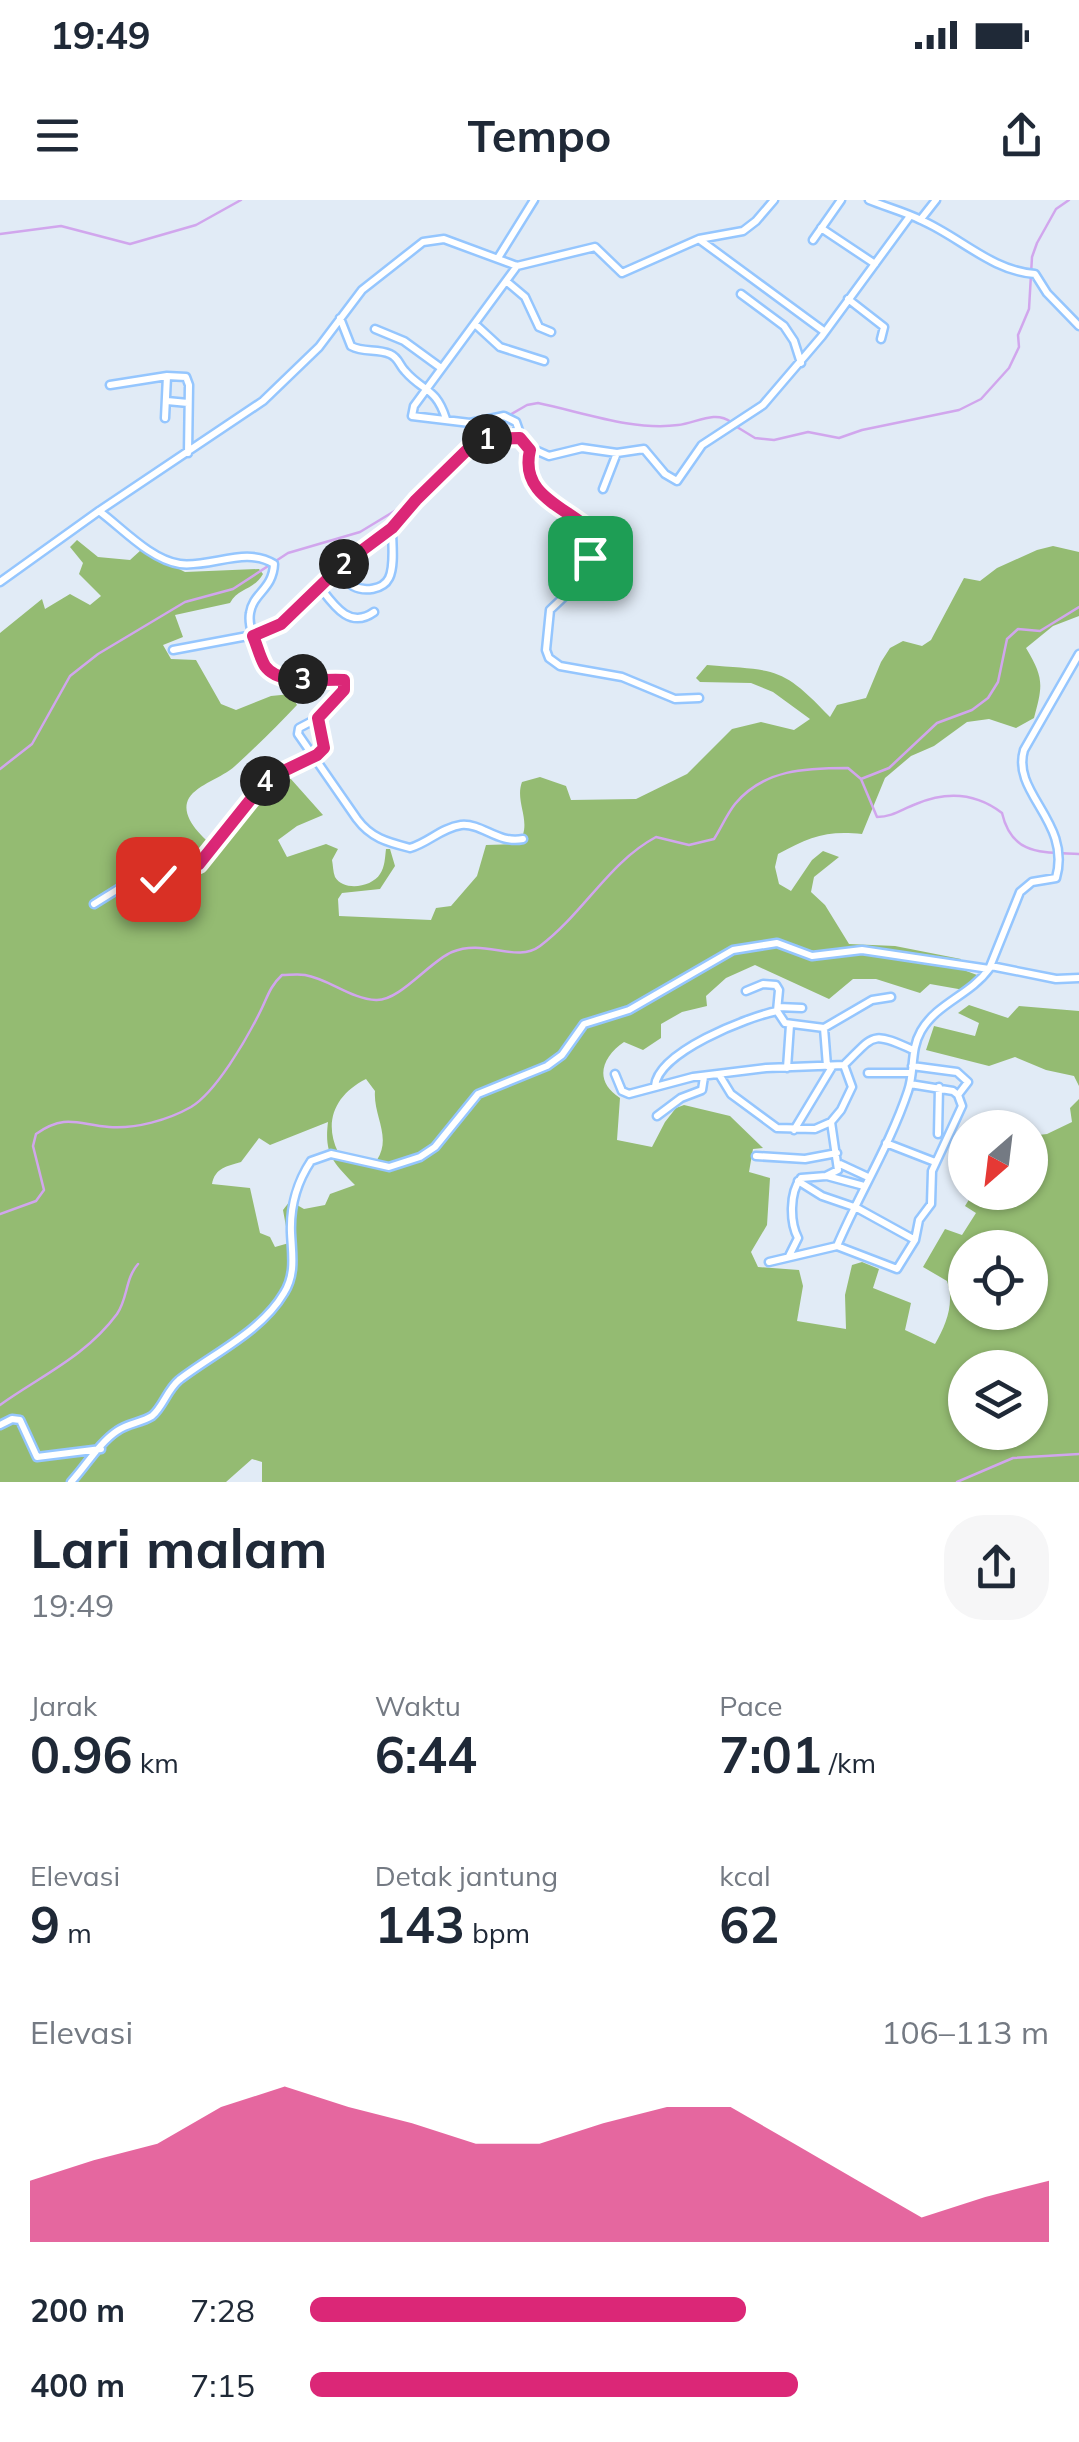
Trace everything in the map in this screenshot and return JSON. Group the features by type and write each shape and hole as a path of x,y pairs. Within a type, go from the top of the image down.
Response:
{"street":[{"path":"498,258 534,200"},
{"path":"0,582 263,401 319,347 362,290 429,240 444,238 517,266 595,247 622,273 699,240 748,228 774,200"},
{"path":"813,240 840,200"},
{"path":"869,200 921,219 994,262 1032,274 1079,326"},
{"path":"921,219 936,200"},
{"path":"517,266 414,406 412,416 470,423 508,417 530,450 550,456 582,448 617,454 644,449 665,474 678,480 702,445 764,405 825,332 910,216"},
{"path":"821,228 876,264"},
{"path":"699,240 825,332"},
{"path":"506,281 524,297 539,327 551,332"},
{"path":"741,294 784,326 794,341 800,362"},
{"path":"848,299 884,326 881,338"},
{"path":"340,318 351,346 392,354 406,373 428,387 446,419"},
{"path":"475,324 500,347 544,362"},
{"path":"375,328 404,341 442,368"},
{"path":"188,452 191,369"},
{"path":"110,386 166,376 188,379"},
{"path":"165,418 166,376"},
{"path":"166,401 188,403"},
{"path":"172,650 253,636 281,624 341,566 392,528 468,449 488,439 520,438"},
{"path":"530,450 527,465 537,488 590,529 597,544 595,553 577,567 569,592 550,610 546,650 549,658 560,666 622,677 675,699 700,698"},
{"path":"603,489 617,454"},
{"path":"99,511 143,545 178,564 258,556 271,562 269,585 248,618 253,636 266,667 275,674 325,682 344,680 344,690 318,718 298,731 311,756 340,790 366,832 392,844 416,847 435,834 460,825 507,841 523,839"},
{"path":"341,566 349,584 356,588 381,586 391,572 392,528"},
{"path":"318,586 345,616 358,618 374,612"},
{"path":"838,1246 910,1084 913,1050 934,1013 970,990 990,968 1020,892 1032,882 1056,878 1060,848 1025,780 1021,762 1024,750 1079,654"},
{"path":"94,904 123,886 158,879 199,864 267,779 324,748 318,718"},
{"path":"328,796 340,790"},
{"path":"71,1482 120,1428 156,1413 177,1382 251,1329 283,1296 292,1270 291,1228 296,1190 311,1161 319,1156 344,1156 389,1167 420,1158 435,1148 478,1094 547,1066 562,1054 584,1024 630,1010 733,950 777,943 812,956 862,950 1056,979 1079,978"},
{"path":"746,990 772,983 779,990 780,1020 790,1025 824,1028 872,1000 890,998"},
{"path":"655,1087 658,1073 690,1048 741,1022 778,1009 802,1008"},
{"path":"787,1068 790,1025"},
{"path":"794,1130 829,1067 824,1028"},
{"path":"615,1074 624,1093 751,1070 844,1065 870,1040 889,1040 913,1050"},
{"path":"720,1076 731,1094 777,1128 815,1129 831,1122 852,1088 844,1065"},
{"path":"868,1073 912,1069 958,1073 968,1082 958,1095"},
{"path":"657,1116 680,1098 702,1090 704,1077"},
{"path":"768,1262 838,1246 897,1269 915,1240 916,1226 931,1204 935,1162 962,1106 958,1095 939,1087 910,1084"},
{"path":"938,1134 939,1087"},
{"path":"826,1176 835,1173 840,1164 831,1122"},
{"path":"886,1143 935,1162"},
{"path":"756,1156 806,1159 837,1153"},
{"path":"840,1164 868,1176"},
{"path":"788,1258 798,1238 792,1227 793,1192 798,1180 826,1176 864,1186"},
{"path":"798,1180 915,1240"},
{"path":"0,1425 20,1420 37,1457 100,1449"}],"green space":[{"path":"77,540 98,557 130,560 141,550 185,572 259,569 263,574 259,579 230,603 175,615 183,637 163,645 171,659 196,660 221,704 236,710 271,696 291,694 297,705 235,766 193,793 187,805 190,820 218,850 248,808 290,778 323,815 297,826 278,840 287,857 326,844 338,849 332,860 335,877 345,885 358,886 376,878 383,868 386,849 390,849 395,866 380,889 342,893 338,899 339,916 431,920 436,908 451,906 477,876 486,845 518,844 524,828 522,782 540,777 566,786 571,800 636,799 687,774 732,729 761,722 794,730 810,719 773,692 751,683 700,682 696,678 707,665 763,670 788,679 830,717 837,705 866,698 890,648 903,641 922,646 931,640 964,578 980,581 997,568 1053,546 1079,552 1079,616 1053,626 1026,648 1040,682 1034,718 1016,728 989,719 967,722 934,746 911,756 885,778 862,834 818,836 778,854 775,867 779,884 791,891 823,851 839,857 814,877 811,892 825,905 849,944 895,946 961,959 961,969 977,975 964,990 930,984 920,993 876,979 853,979 829,999 755,965 726,978 706,996 707,1006 682,1012 661,1024 661,1038 643,1050 624,1042 606,1062 604,1077 620,1098 617,1140 652,1147 665,1122 676,1108 684,1105 730,1116 763,1148 753,1149 749,1172 770,1178 767,1225 751,1252 758,1267 799,1270 803,1286 797,1321 846,1329 845,1295 852,1265 862,1262 879,1269 873,1288 911,1303 905,1330 935,1344 948,1314 948,1330 1048,1330 1048,1230 965,1230 976,1213 971,1210 1048,1210 1048,1134 1072,1122 1070,1108 1079,1099 1079,1482 262,1482 262,1462 252,1459 226,1482 0,1482 0,633 42,599 45,609 70,594 90,605 101,596 79,574 83,563 70,547","holes":["366,1079 375,1091 382,1134 377,1160 338,1152 332,1130 340,1101","328,1122 327,1142 332,1157 355,1185 330,1194 325,1205 304,1209 290,1201 283,1210 289,1243 275,1247 270,1237 260,1233 250,1188 212,1184 214,1179 226,1166 241,1162 259,1138 270,1145"]},
{"path":"969,1005 1008,1018 1019,1006 1079,1011 1079,1086 1074,1076 1015,1057 989,1066 926,1050 934,1026 975,1036 979,1023 958,1013"},
{"path":"945,1229 948,1230 948,1285 923,1267"}],"waterway":[{"path":"0,234 61,226 130,244 196,225 241,200"},
{"path":"737,427 755,438 774,440 808,432 839,438 959,410 981,399 1009,368 1019,347 1018,335 1029,309 1032,257 1056,209 1069,200"},
{"path":"0,769 32,744 70,676 98,654 185,602 233,589 288,553 360,532 398,509 475,435 527,405 538,403 643,425 678,425 712,417 731,422"},
{"path":"861,779 889,768 937,723 972,710 988,698 998,682 1007,639 1018,629 1040,631 1079,607"},
{"path":"0,1214 36,1201 44,1190 33,1146 36,1134 64,1122 109,1127 141,1125 172,1116 201,1100 230,1065 282,975 314,977 376,1000 395,994 434,963 464,948 531,951 570,919 639,848 656,837 689,845 714,839 746,792 772,777 801,770 848,768 861,779 877,817 939,797 972,798 1002,813 1013,837 1030,849 1079,854"},
{"path":"0,1405 77,1354 105,1329 121,1308 138,1264"},
{"path":"957,1482 1013,1458 1079,1454"}],"route":[{"path":"158,879 194,868 267,779 324,748 318,718 340,696 346,685 344,680 325,682 275,674 266,667 253,636 281,624 341,566 392,528 468,449 488,439 520,438 530,450 527,465 537,488 595,534 597,544 590,558"}]}
